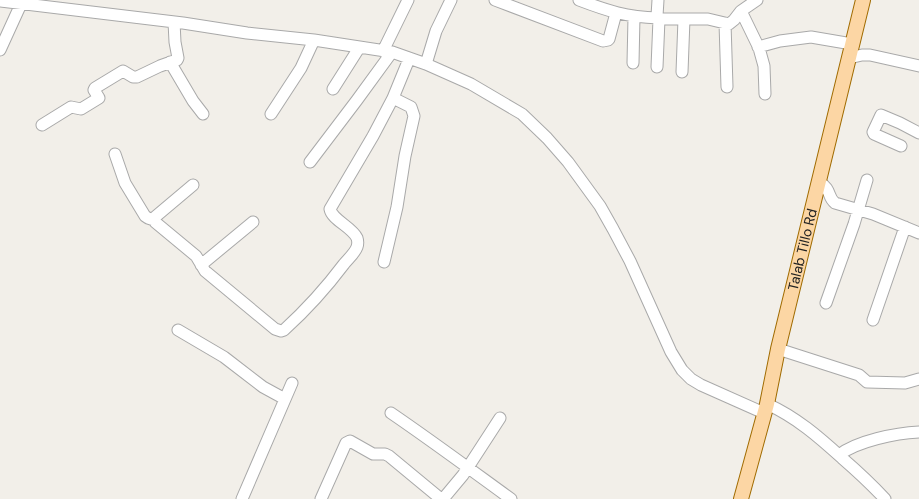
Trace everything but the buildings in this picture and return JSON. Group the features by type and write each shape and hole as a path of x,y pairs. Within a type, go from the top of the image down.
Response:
{"main road":[{"name":"Talab Tillo Rd","path":"741,499 765,408 863,0"}],"street":[{"path":"310,162 357,100 387,52 408,0"},
{"path":"426,64 439,24 451,0"},
{"path":"495,0 603,41 609,39 616,13"},
{"path":"579,0 616,13 634,17 659,19 708,19 725,23 731,23 741,10 755,0"},
{"path":"657,66 659,19 658,0"},
{"path":"0,1 174,22 247,33 314,40 387,52 426,64 470,84 516,110 547,138 583,182 600,206 613,229 671,352 682,370 691,379 701,385 791,416 805,425 839,455 885,499"},
{"path":"0,50 21,4"},
{"path":"741,10 758,47 764,66 765,94"},
{"path":"633,63 634,17"},
{"path":"682,72 684,19"},
{"path":"42,125 71,107 80,109 84,108 98,98 94,90 95,88 123,71 133,77 137,77 160,66 176,61 178,58 175,42 174,22"},
{"path":"725,23 727,88"},
{"path":"758,47 780,41 811,37 852,44"},
{"path":"271,114 301,68 314,40"},
{"path":"333,89 359,48"},
{"path":"848,58 870,55 919,66"},
{"path":"116,154 122,176 129,191 145,216 154,220 196,256 205,271 275,329 281,331 301,314 333,278 356,248 358,241 354,232 333,214 330,209 373,136 393,98 409,59"},
{"path":"170,62 196,105 204,114"},
{"path":"384,262 397,207 405,156 414,116 411,107 393,98"},
{"path":"901,146 874,134 882,115 919,133"},
{"path":"826,303 867,180"},
{"path":"819,182 828,188 831,199 835,203 856,216 873,214 904,232 919,233"},
{"path":"154,220 155,217 193,185"},
{"path":"201,265 253,222"},
{"path":"873,320 904,232"},
{"path":"178,330 224,357 263,386 285,399"},
{"path":"778,350 859,376 867,382 905,383 919,379"},
{"path":"242,499 292,383"},
{"path":"391,414 453,456 465,471 511,499"},
{"path":"321,499 346,443 350,441 373,454 385,454 389,456 442,499 456,485 500,418"},
{"path":"839,455 848,449 861,444 891,436 919,432"}]}
